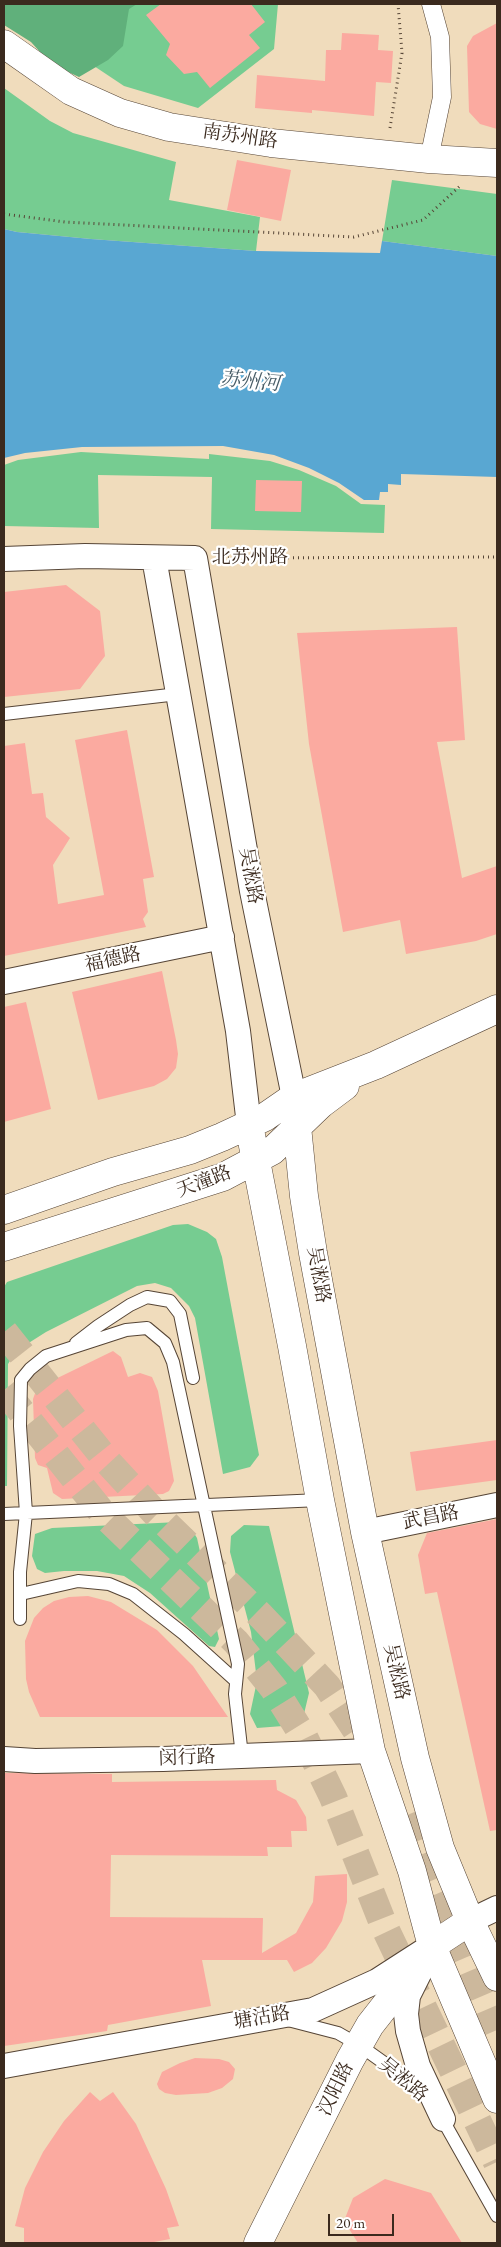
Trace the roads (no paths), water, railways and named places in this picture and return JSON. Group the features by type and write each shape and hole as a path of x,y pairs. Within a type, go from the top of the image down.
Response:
{"main road":[{"name":"南苏州路","path":"4,44 71,90 120,113 161,124 272,143 429,159 497,163"},
{"name":"天潼路","path":"4,1210 113,1172 190,1150 248,1126 294,1097 376,1065 497,1009"},
{"name":"天潼路","path":"4,1247 214,1180 272,1151 321,1104 376,1065"},
{"name":"吴淞路","path":"294,1097 304,1196 365,1532 415,1758 440,1848 470,1920 497,1977"},
{"name":"吴淞路","path":"248,1126 291,1337 320,1500 371,1751 412,1871 432,1946 497,2099"},
{"name":"塘沽路","path":"432,1946 470,1920"},
{"name":"汉阳路","path":"258,2243 370,2025 432,1946"}],"street":[{"path":"429,159 442,97 440,37 431,4"},
{"name":"北苏州路","path":"4,559 85,556 195,558"},
{"name":"吴淞路","path":"154,558 238,1031 248,1126"},
{"name":"吴淞路","path":"195,558 252,890 294,1097"},
{"name":"福德路","path":"4,982 222,937"},
{"name":"武昌路","path":"365,1532 497,1505"},
{"name":"闵行路","path":"4,1759 35,1761 144,1760 371,1751"},
{"name":"塘沽路","path":"470,1920 497,1908"},
{"name":"吴淞路","path":"432,1946 408,1996 406,2014 408,2031 418,2066 443,2119"},
{"name":"塘沽路","path":"4,2066 312,2010 378,1981 432,1946"}],"lane":[{"path":"4,714 178,694"},
{"path":"71,1348 98,1326 130,1305 147,1298 170,1302 180,1314 193,1378"},
{"path":"20,1619 20,1572 26,1513 20,1426 21,1380 30,1369 46,1356 126,1330 147,1328 165,1343 173,1362 238,1664 235,1680 242,1756"},
{"path":"4,1514 320,1500"},
{"path":"20,1594 78,1581 109,1584 133,1594 184,1634 235,1680"},
{"name":"吴淞路","path":"275,2016 338,2033 359,2045 414,2085 443,2119 497,2216"}],"water":[{"name":"苏州河","path":"4,229 91,239 256,251 380,253 382,241 497,256 497,477 401,474 401,485 388,484 388,492 380,492 379,500 364,500 339,483 309,468 274,455 223,446 82,447 25,453 4,458"}],"tunnel":[{"path":"4,1332 107,1461 156,1514 261,1616 327,1686 372,1754"},
{"path":"4,1390 104,1515 236,1642 274,1689 304,1737 333,1797 384,1926 497,2162"},
{"path":"405,1816 497,2030"}]}
